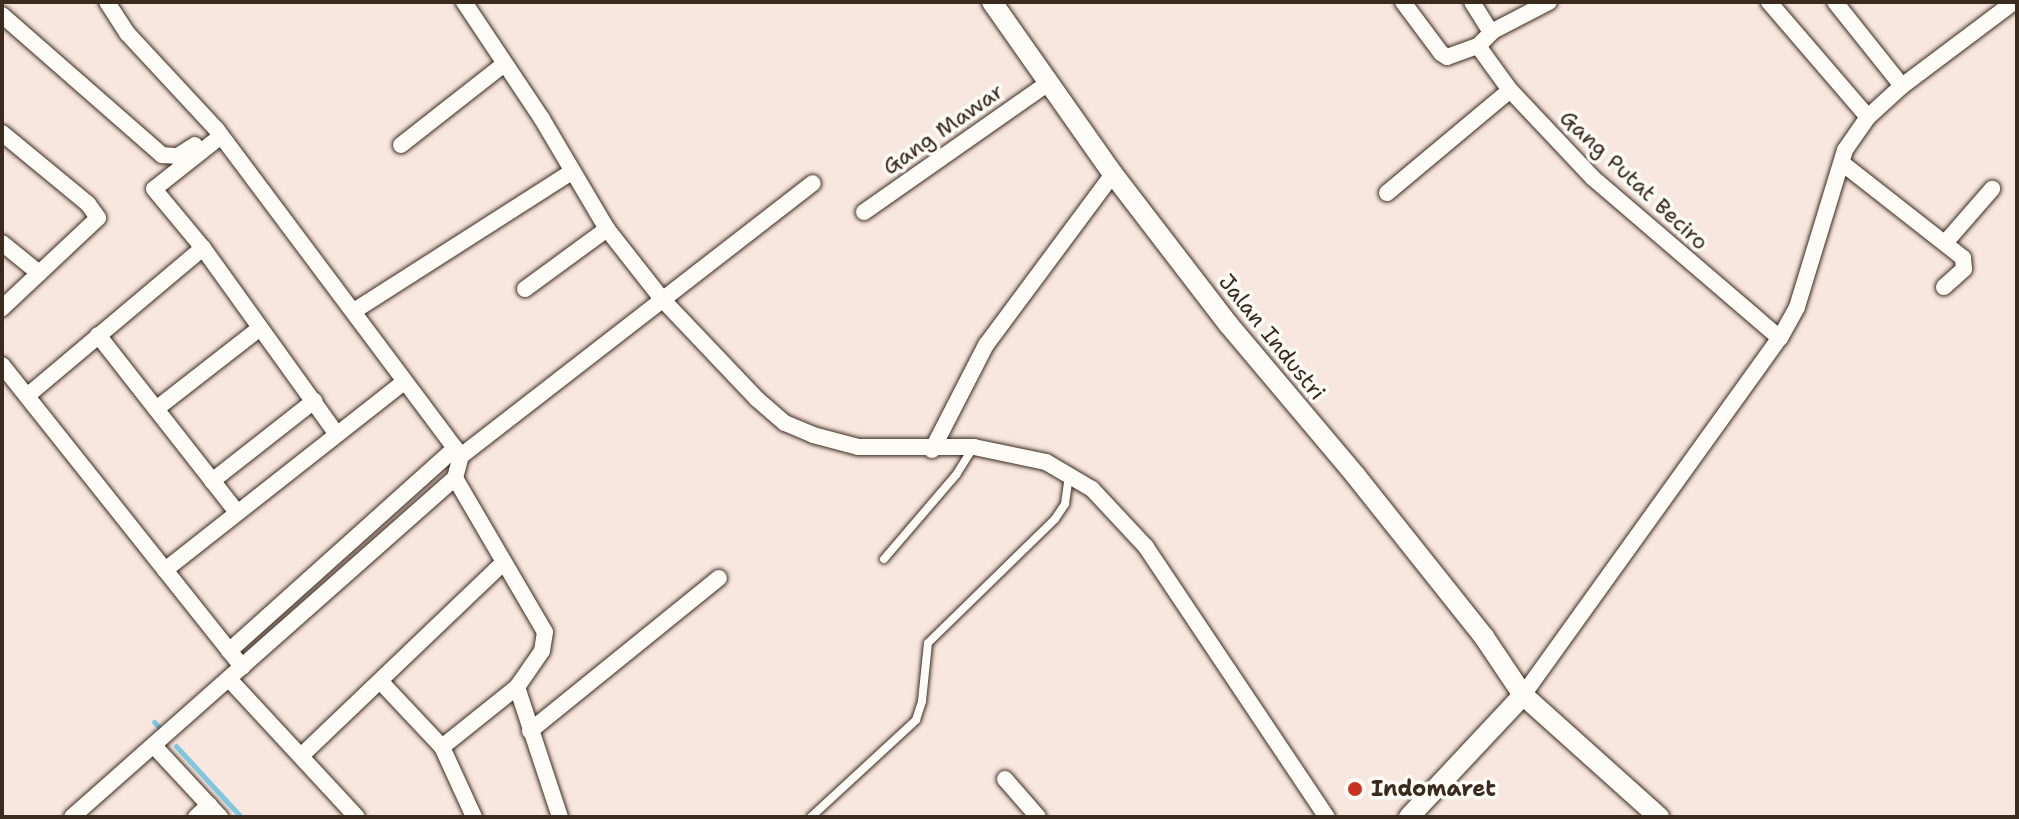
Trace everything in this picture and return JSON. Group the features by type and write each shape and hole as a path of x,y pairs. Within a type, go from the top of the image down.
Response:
{"street":[{"path":"107,2 127,33 217,131 458,452 455,478 545,632 542,651 517,687 442,747"},
{"path":"464,2 503,65 542,119 607,229 662,299 785,423 858,447 932,450 974,447 1046,462 1092,489 1146,547 1327,817"},
{"name":"Jalan Industri","path":"992,2 1113,174 1229,325 1356,476 1474,625 1523,695 1659,817"},
{"path":"1403,2 1447,57 1478,46 1491,33 1547,2"},
{"path":"1472,2 1491,33"},
{"path":"1769,2 1868,117"},
{"path":"1835,2 1902,86"},
{"path":"1409,817 1523,695 1780,338 1797,307 1845,150 1868,117 1902,86 2014,2"},
{"path":"2,15 162,155 170,158 189,152 217,131"},
{"name":"Gang Putat Beciro","path":"1478,46 1510,90 1593,178 1780,338"},
{"path":"401,145 503,65"},
{"name":"Gang Mawar","path":"864,212 1048,83"},
{"path":"1387,193 1510,90"},
{"path":"217,131 154,189 203,248 336,433"},
{"path":"2,133 88,204 98,218 2,308"},
{"path":"1842,163 1945,243 1966,264 1944,287"},
{"path":"354,311 571,172"},
{"path":"932,450 986,345 1113,174"},
{"path":"229,651 458,452 813,183"},
{"path":"1945,243 1992,189"},
{"path":"525,289 607,229"},
{"path":"2,243 39,273"},
{"path":"27,396 203,248"},
{"path":"156,409 260,328"},
{"path":"98,335 236,511"},
{"path":"2,365 229,651 236,673 301,756 357,817"},
{"path":"165,570 236,511 404,382"},
{"path":"212,481 314,401"},
{"path":"84,813 455,478"},
{"path":"301,756 503,563"},
{"path":"530,731 719,578"},
{"path":"380,681 442,747 474,817"},
{"path":"517,687 559,817"},
{"path":"155,747 214,811 196,817"},
{"path":"1005,779 1038,817"}],"lane":[{"path":"884,559 956,475 974,447"},
{"path":"811,817 916,720 922,701 928,643 1055,519 1065,504 1069,476"}],"waterway":[{"path":"154,722 158,726"},
{"path":"176,746 241,817"}],"place":[{"name":"Indomaret","path":"1355,789"}]}
